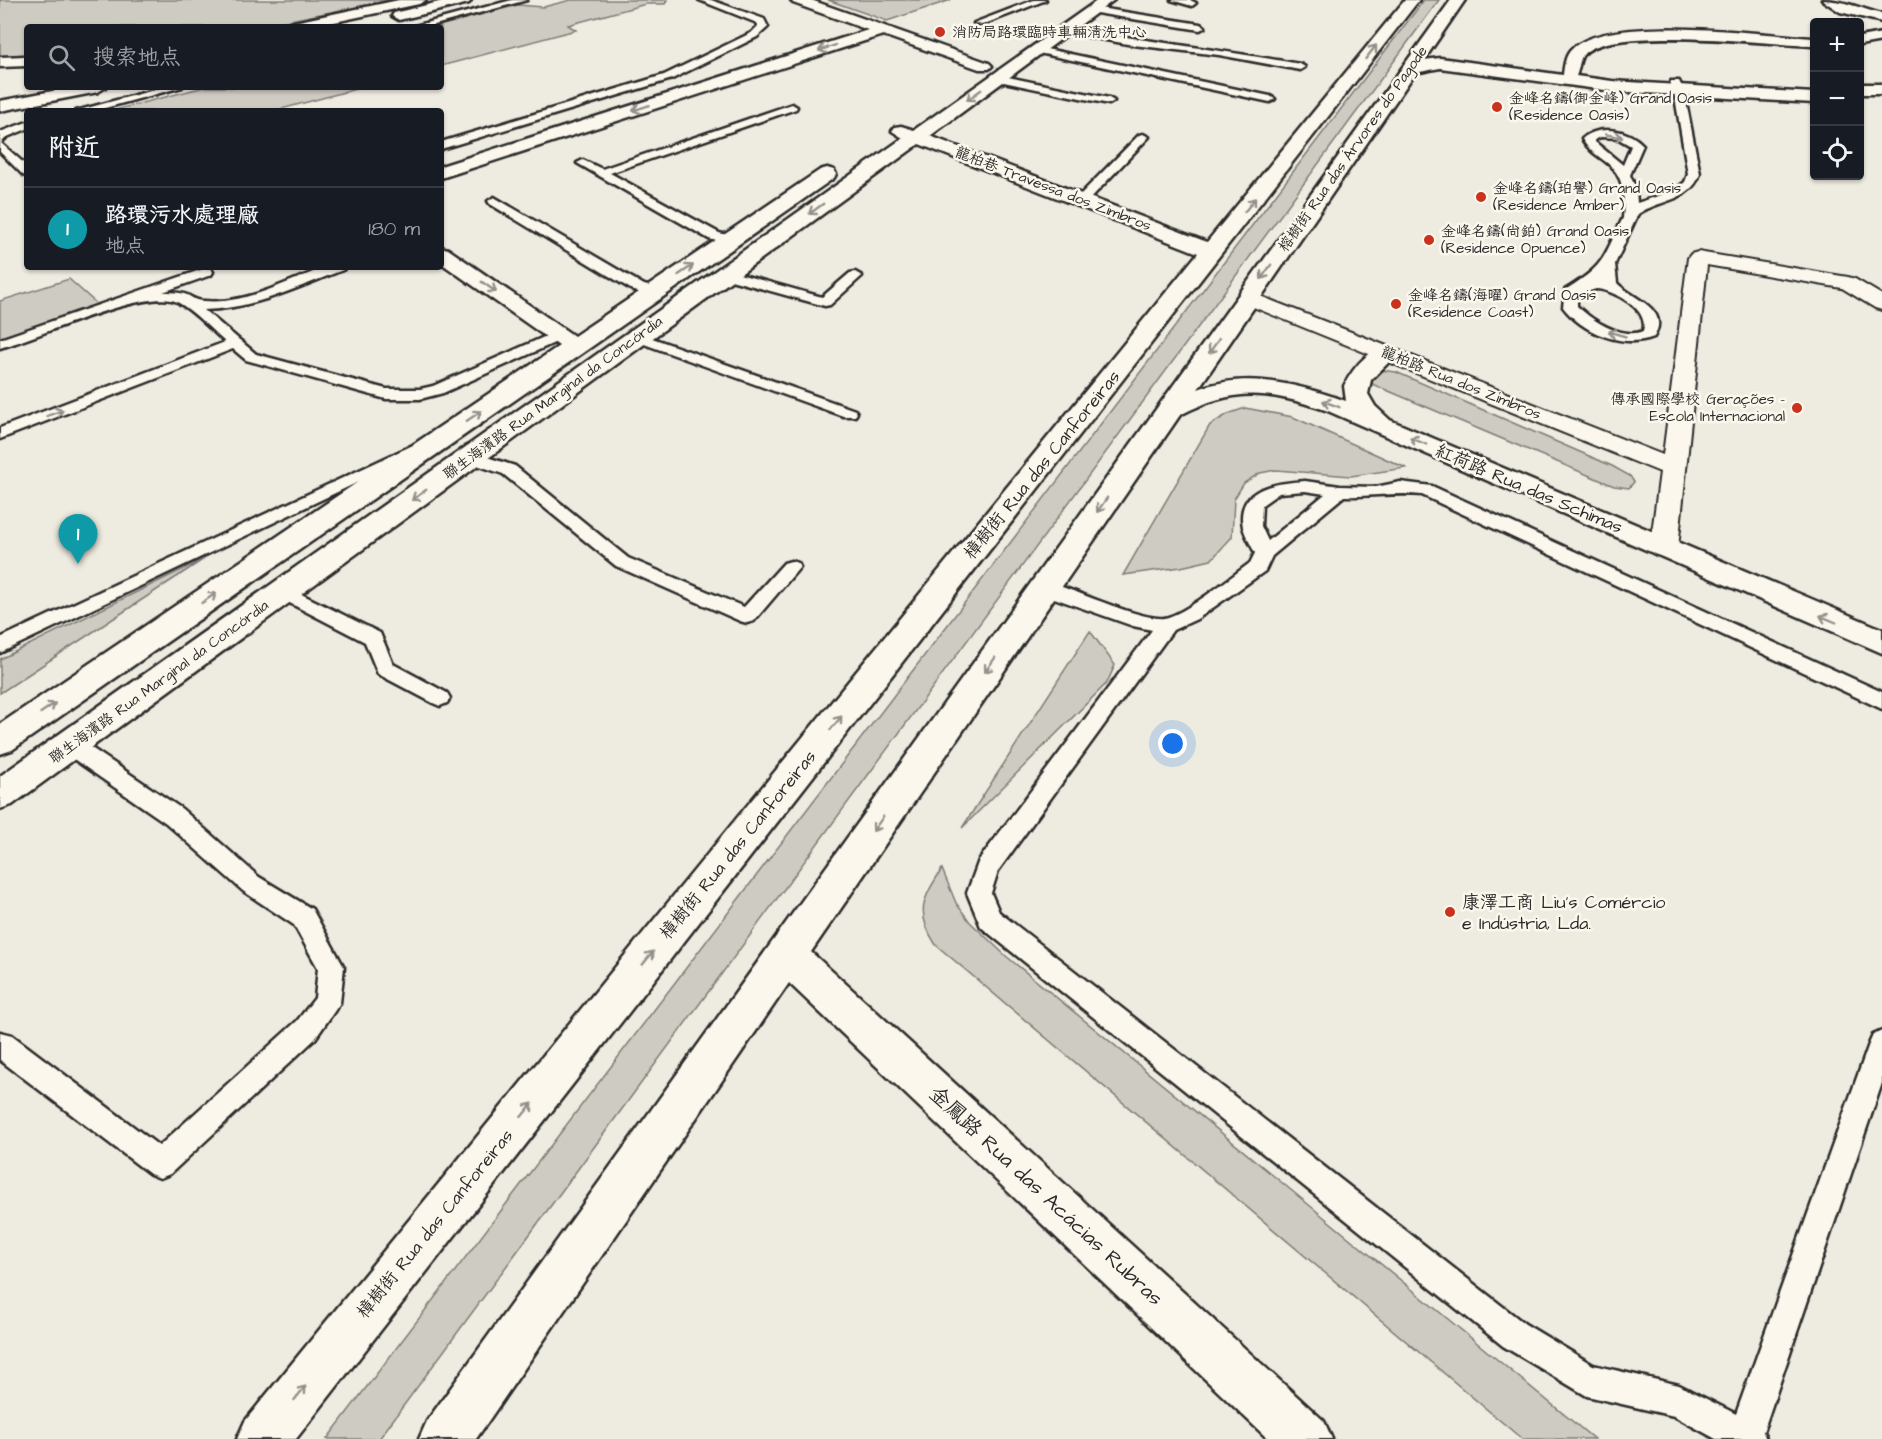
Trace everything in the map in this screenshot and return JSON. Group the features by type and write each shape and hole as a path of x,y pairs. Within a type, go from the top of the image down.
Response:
{"street":[{"path":"305,24 419,0"},
{"path":"365,24 464,0"},
{"path":"798,0 991,72"},
{"path":"1214,251 1412,0"},
{"name":"榕樹街 Rua das Árvores do Pagode","path":"1248,298 1458,0"},
{"path":"1826,1 1845,9 1882,18"},
{"name":"聯生海濱路 Rua Marginal da Concórdia","path":"991,72 1038,50 1066,30 1095,3"},
{"name":"聯生海濱路 Rua Marginal da Concórdia","path":"0,741 450,433 566,341 654,292 730,240 905,132 1095,3"},
{"path":"444,171 883,30"},
{"path":"1570,74 1577,52 1582,48 1592,42 1633,34 1659,33 1810,42"},
{"path":"1864,40 1882,38"},
{"path":"1426,45 1436,52 1455,58 1570,74 1677,87 1810,98"},
{"path":"0,62 24,61"},
{"path":"1409,70 1426,64 1440,63 1612,86 1810,90"},
{"path":"1864,89 1882,89"},
{"path":"8,105 42,90"},
{"path":"8,105 83,90"},
{"path":"1864,99 1882,99"},
{"name":"龍柏巷 Travessa dos Zimbros","path":"905,132 1214,251"},
{"name":"聯生海濱路 Rua Marginal da Concórdia","path":"0,795 725,274 905,132"},
{"name":"樟樹街 Rua das Canforeiras","path":"263,1439 1214,251"},
{"path":"444,255 566,341"},
{"path":"1664,548 1698,258 1848,283 1882,304"},
{"path":"445,1439 1248,298"},
{"name":"龍柏路 Rua dos Zimbros","path":"1248,298 1674,469"},
{"path":"1385,427 1367,414 1357,401 1355,387 1361,375 1386,353"},
{"name":"紅荷路 Rua das Schimas","path":"1169,411 1194,396 1226,388 1263,387 1301,393 1385,427 1882,642"},
{"name":"金鳳路 Rua das Acácias Rubras","path":"786,954 1306,1439"}],"lane":[{"path":"428,24 523,0"},
{"path":"444,145 668,77 754,35 763,27 761,21 703,0"},
{"path":"979,23 1042,0"},
{"path":"1175,0 1192,3"},
{"path":"1095,3 1200,27"},
{"path":"1066,30 1133,42 1219,52 1300,67"},
{"path":"1038,50 1270,99"},
{"path":"991,72 1109,101"},
{"path":"1629,217 1636,209 1685,189 1693,180 1694,174 1677,87"},
{"path":"93,108 165,90"},
{"path":"600,173 792,107"},
{"path":"0,140 2,135 24,126"},
{"path":"1082,200 1143,137"},
{"path":"0,146 24,170"},
{"path":"583,163 714,236 730,240"},
{"path":"1612,287 1608,277 1609,265 1633,202 1626,181 1646,197 1666,198"},
{"path":"494,201 639,288 654,292"},
{"path":"1578,287 1601,285 1612,287 1636,302 1652,323 1649,334 1643,338 1621,336 1592,325 1570,307 1570,293 1578,287 1591,280 1609,265"},
{"path":"0,344 210,270"},
{"path":"211,270 185,285 181,292 185,301 251,357 386,394 402,396 438,390 566,341"},
{"path":"127,300 158,295 212,307 244,302 330,270"},
{"path":"725,274 825,302 855,276"},
{"path":"220,330 219,324 222,316 244,302"},
{"path":"638,337 849,413"},
{"path":"0,434 235,343"},
{"path":"0,646 450,433"},
{"path":"471,457 509,470 622,562 747,616 791,567"},
{"path":"1264,553 1252,526 1254,503 1275,488 1305,486 1340,491 1376,492 1400,487 1426,490 1882,701"},
{"path":"1340,491 1264,553 1258,567 1190,614 1166,625 987,867 979,893 990,919 1514,1335 1587,1380 1679,1401 1747,1437 1882,1044"},
{"path":"1044,587 1140,621 1166,625"},
{"path":"285,592 373,638 385,669 440,698"},
{"path":"0,1047 3,1044 160,1164 306,1030 327,1003 331,968 303,917 250,884 174,816 70,745"}],"shaded area":[{"path":"0,0 392,0 269,24 24,24 24,54 0,56"},
{"path":"571,0 667,0 665,4 646,4 568,25 576,30 444,65 444,25 518,5 543,7"},
{"path":"828,0 951,0 887,21"},
{"path":"1424,0 1439,0 379,1439 327,1439"},
{"path":"192,90 352,90 285,108 123,108"},
{"path":"69,279 99,306 0,339 0,301"},
{"path":"1380,370 1396,372 1612,466 1630,476 1634,482 1629,488 1614,486 1374,385 1368,378"},
{"path":"1245,408 1293,417 1406,468 1351,476 1276,470 1260,473 1244,483 1234,499 1232,537 1211,560 1181,567 1123,575 1210,425 1228,414"},
{"path":"204,559 0,693 0,659"},
{"path":"1090,631 1115,665 1107,683 962,828"},
{"path":"942,869 956,903 970,922 1006,956 1594,1439 1522,1439 936,945 929,934 923,915 926,898"}],"place":[{"name":"消防局路環臨時車輛清洗中心","path":"940,32"},
{"name":"金峰名鑄(御金峰) Grand Oasis (Residence Oasis)","path":"1497,107"},
{"name":"金峰名鑄(珀譽) Grand Oasis (Residence Amber)","path":"1481,197"},
{"name":"金峰名鑄(尚鉑) Grand Oasis (Residence Opuence)","path":"1429,240"},
{"name":"金峰名鑄(海曜) Grand Oasis (Residence Coast)","path":"1396,304"},
{"name":"傳承國際學校 Gerações – Escola Internacional","path":"1797,408"},
{"name":"路環污水處理廠","path":"78,564"},
{"name":"康澤工商 Liu's Comércio e Indústria, Lda.","path":"1450,912"}]}
